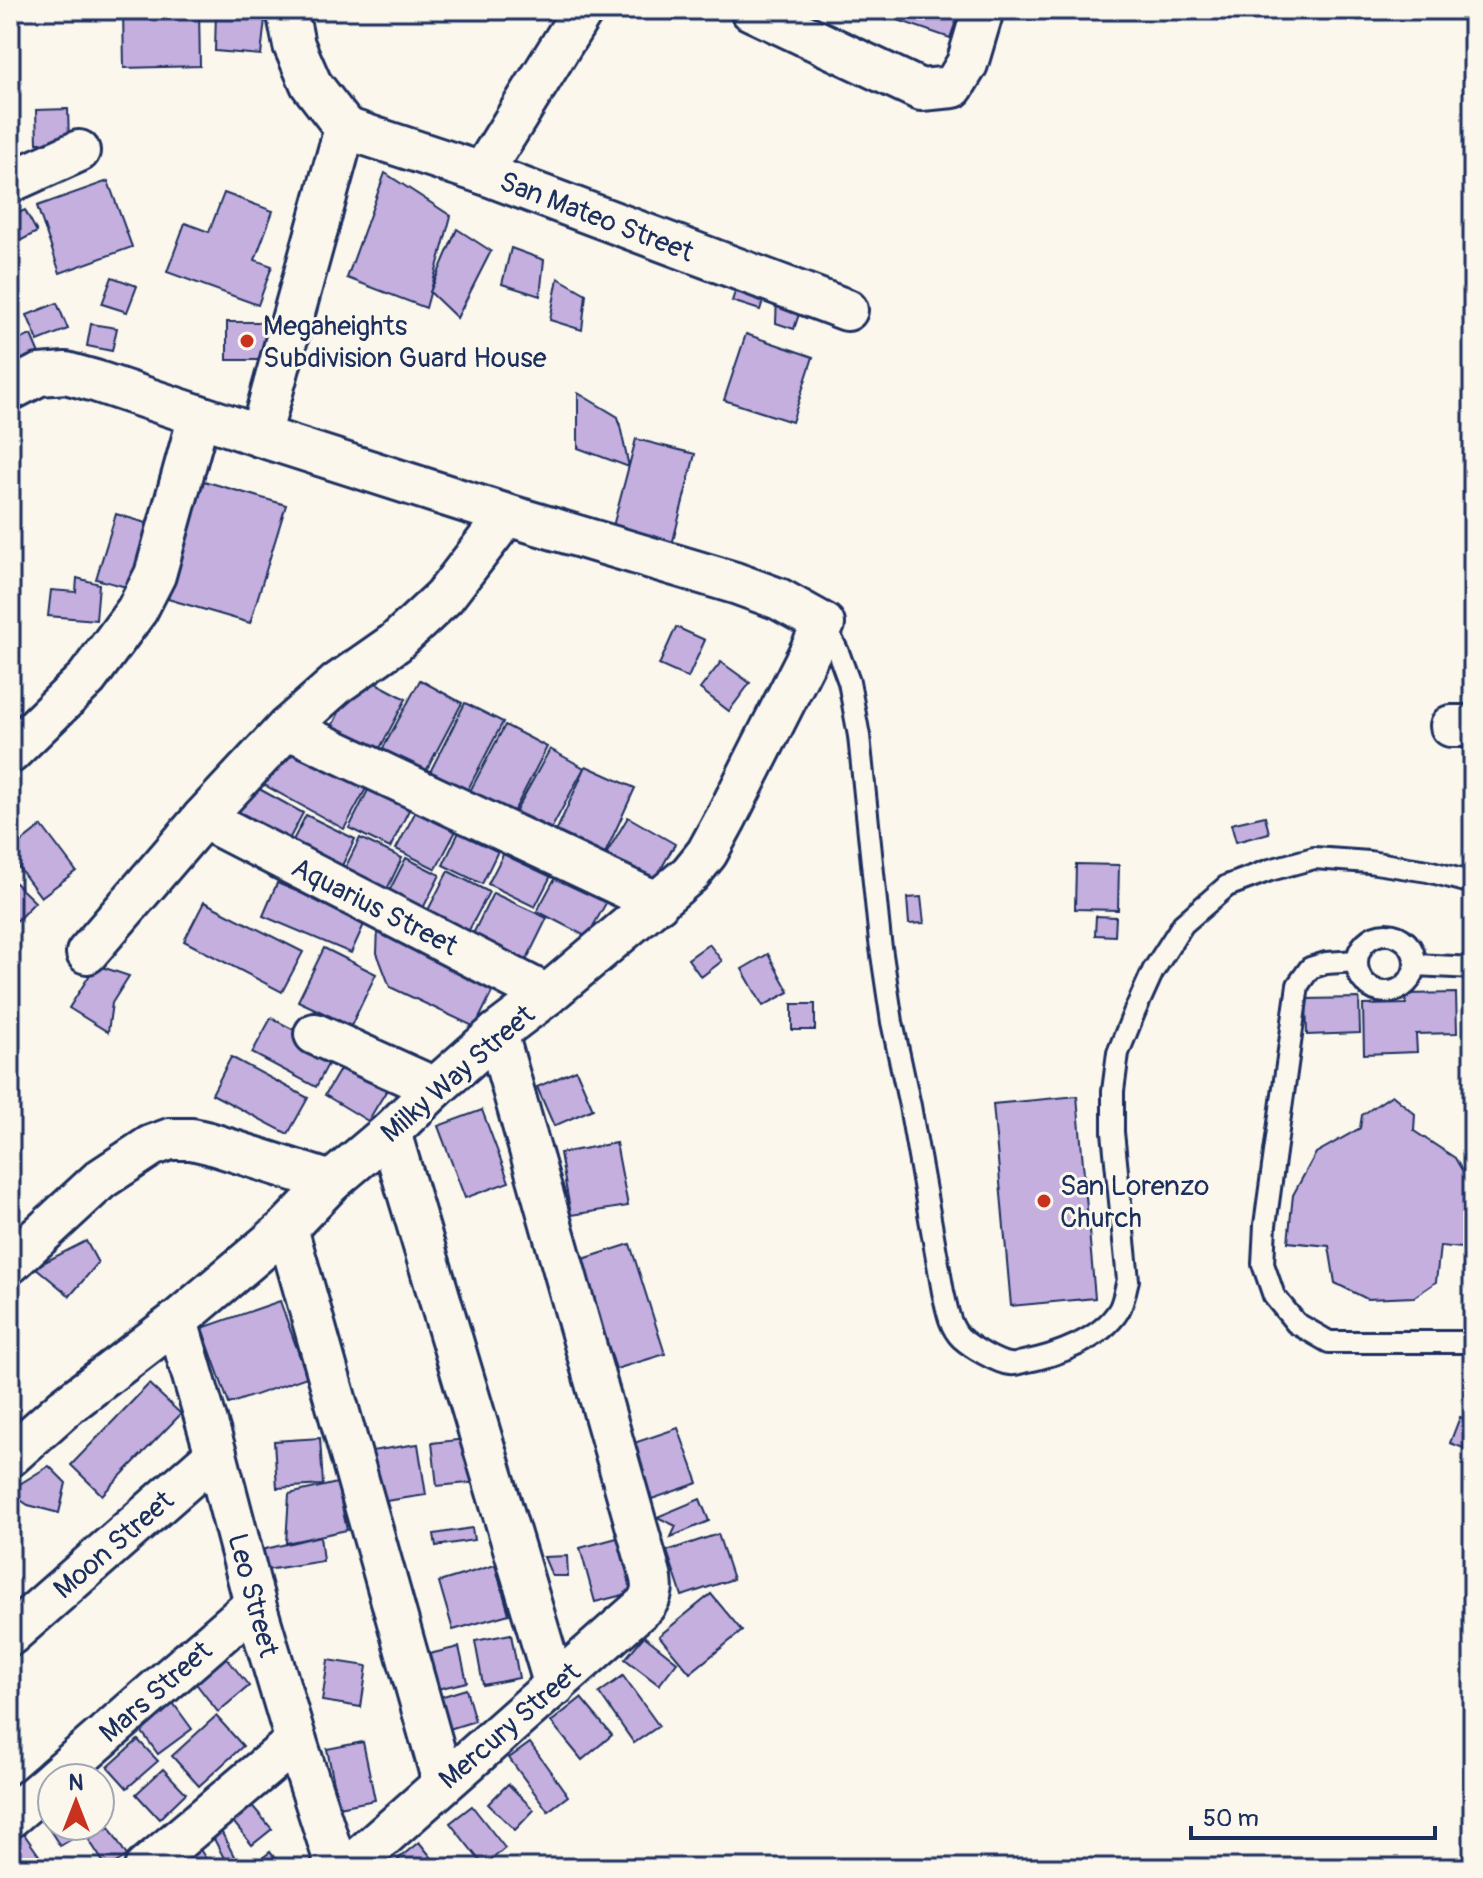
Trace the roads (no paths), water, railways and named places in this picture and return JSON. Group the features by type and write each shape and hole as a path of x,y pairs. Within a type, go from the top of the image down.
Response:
{"street":[{"path":"482,173 583,10"},
{"path":"751,10 921,90 953,87 967,64 983,10"},
{"path":"260,436 345,128 311,84 290,27"},
{"name":"San Mateo Street","path":"345,128 482,173 847,310"},
{"path":"10,182 79,151"},
{"path":"10,390 39,375 66,373 95,381 507,515 735,583 779,599 824,624"},
{"path":"10,753 87,678 137,610 155,575 199,416"},
{"path":"87,953 203,818 287,728 338,683 395,643 444,597 507,515"},
{"name":"Milky Way Street","path":"10,1456 65,1407 177,1321 287,1228 331,1182 497,1033 547,995 690,874 707,853 824,624"},
{"path":"287,728 658,903"},
{"name":"Aquarius Street","path":"203,818 547,995"},
{"name":"Mercury Street","path":"348,1868 651,1597 650,1574 497,1033"},
{"path":"315,1034 435,1088"},
{"path":"390,1132 555,1686"},
{"path":"10,1263 101,1179 151,1146 170,1139 209,1143 331,1182"},
{"path":"287,1228 443,1782"},
{"name":"Leo Street","path":"177,1321 255,1604 337,1868"},
{"name":"Moon Street","path":"10,1635 216,1454"},
{"name":"Mars Street","path":"74,1762 255,1604"},
{"path":"145,1868 296,1741"},
{"name":"Mars Street","path":"10,1817 36,1795"}],"lane":[{"path":"824,624 849,682 859,736 892,1022 943,1292 950,1321 960,1336 993,1358 1010,1364 1046,1358 1084,1341 1106,1325 1123,1301 1128,1280 1113,1132 1113,1091 1118,1053 1153,971 1183,924 1227,886 1314,858 1428,871 1473,883"},
{"path":"1388,933 1409,944 1416,965 1406,985 1385,993 1373,990 1364,983 1358,973 1357,961 1359,950 1366,941 1388,933"},
{"path":"1357,961 1326,963 1310,968 1298,985 1265,1225 1263,1264 1274,1296 1296,1323 1329,1342 1467,1342 1473,1339"},
{"path":"1416,965 1473,968"}],"place":[{"name":"Megaheights Subdivision Guard House","path":"247,341"},
{"name":"San Lorenzo Church","path":"1044,1201"}]}
